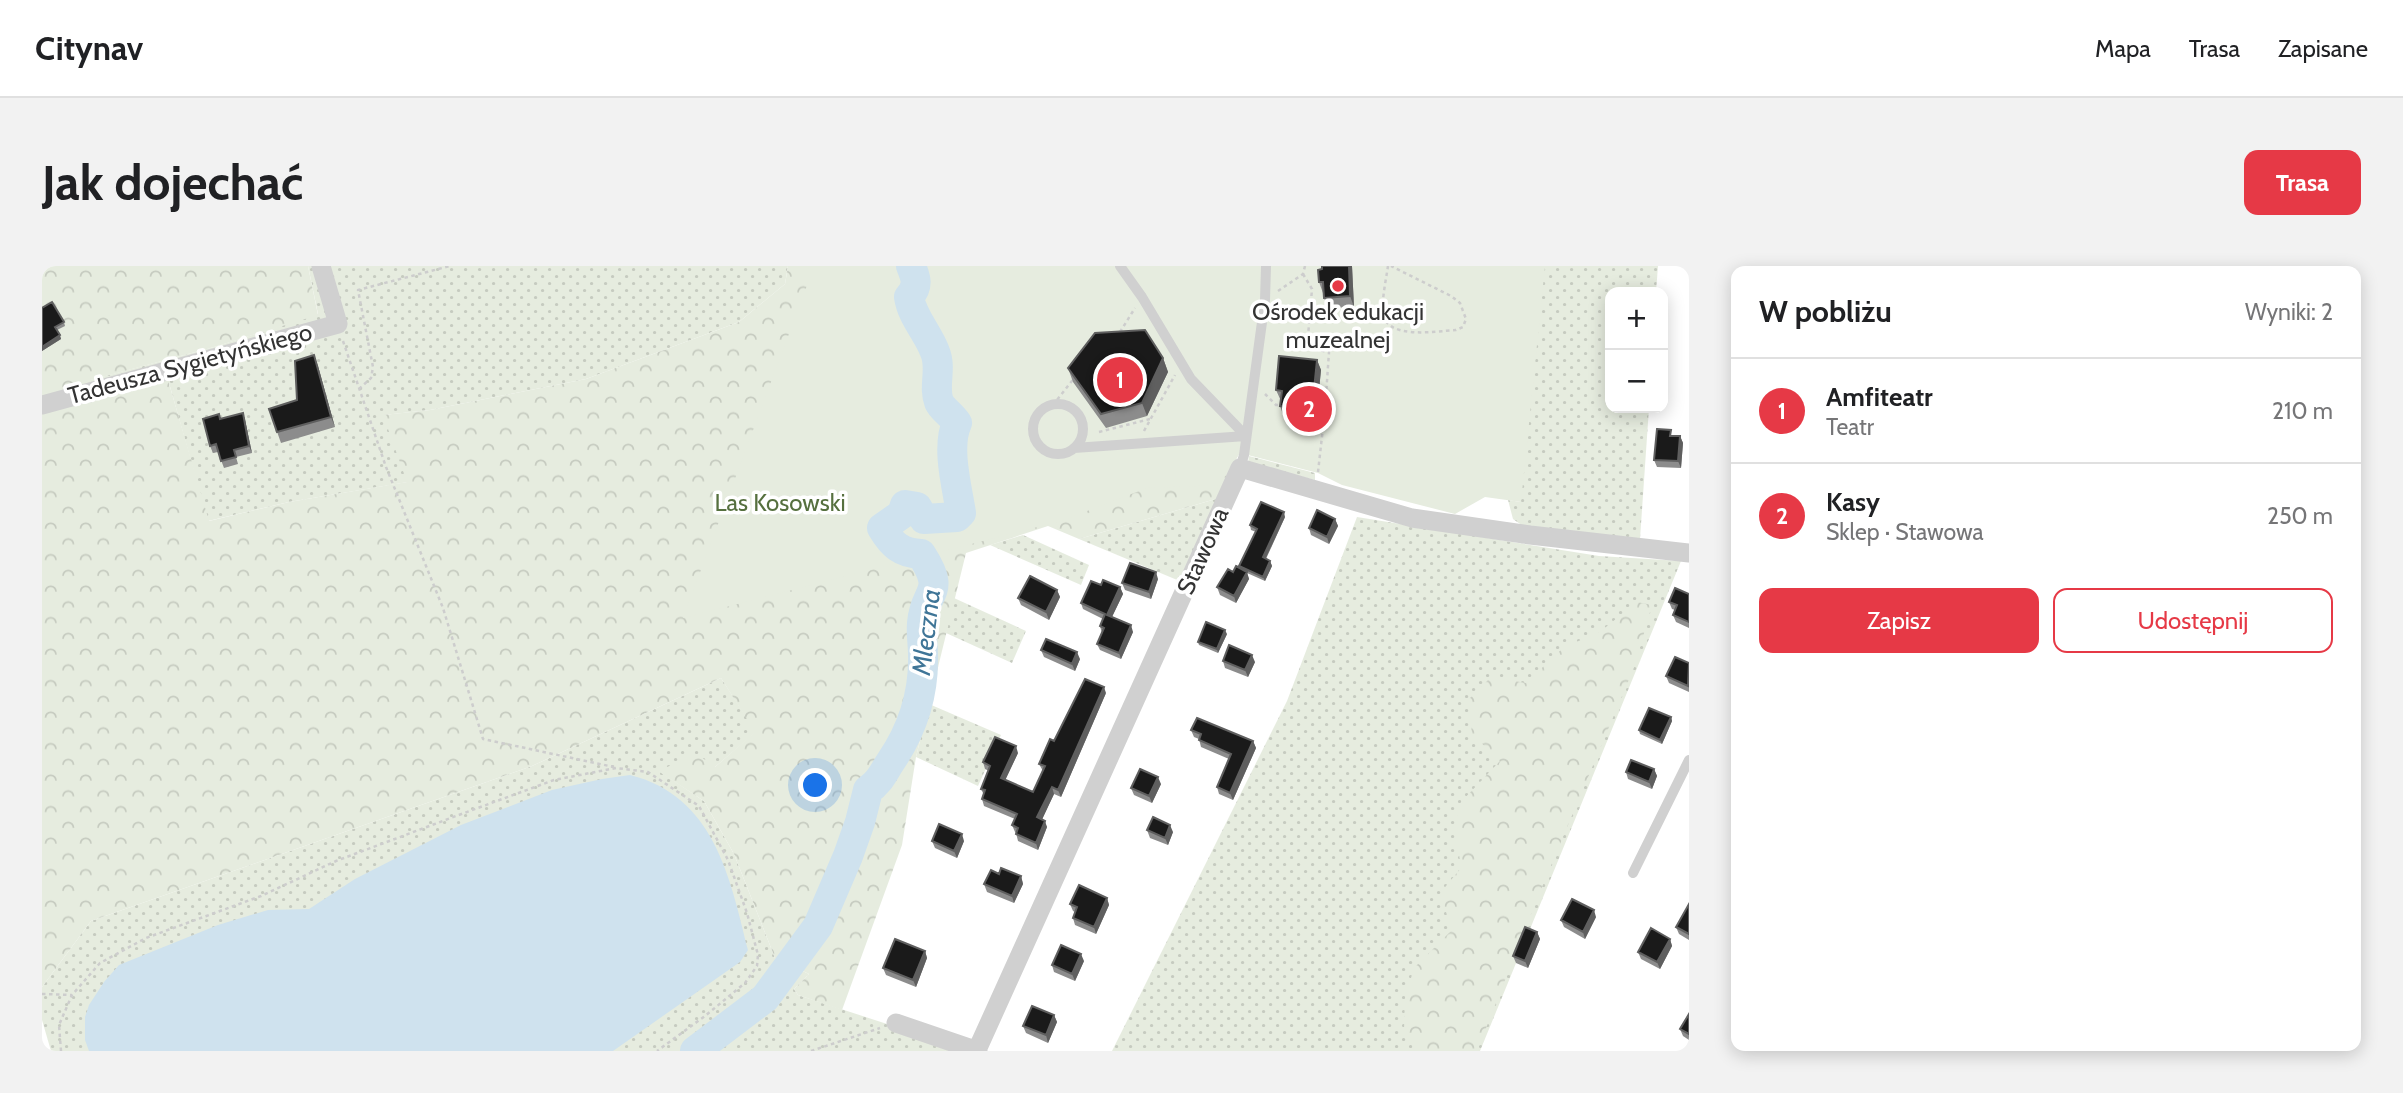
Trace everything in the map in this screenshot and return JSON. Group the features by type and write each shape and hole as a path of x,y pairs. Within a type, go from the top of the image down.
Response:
{"street":[{"path":"321,266 338,324"},
{"name":"Tadeusza Sygietyńskiego","path":"42,405 338,324"},
{"path":"1240,468 1412,518 1543,537 1689,553"},
{"name":"Stawowa","path":"978,1051 1240,468"},
{"path":"896,1023 978,1051"}],"lane":[{"path":"1120,266 1142,297 1191,379 1246,436"},
{"path":"1240,468 1265,300 1266,266"},
{"path":"1074,448 1082,436 1082,421 1078,414 1065,405 1053,405 1043,409 1034,423 1035,439 1046,451 1053,453 1061,454 1074,448 1246,436"},
{"path":"1633,873 1689,760"}],"path":[{"path":"359,389 371,378 373,367 358,290 450,266"},
{"path":"1265,300 1303,274 1305,266"},
{"path":"1390,266 1460,303 1466,319 1463,327 1456,330 1399,331 1390,328 1382,311 1390,266"},
{"path":"1303,274 1312,289 1307,348 1329,352 1316,477"},
{"path":"1120,332 1142,297"},
{"path":"338,324 386,467 443,608 483,739 616,768 648,772 699,806 728,860 747,913 758,955 757,966 745,983 657,1051"},
{"path":"1137,444 1181,363"},
{"path":"1053,405 1076,375"},
{"path":"1253,386 1259,387 1276,405 1285,405"},
{"path":"1314,409 1325,410"},
{"path":"1082,436 1151,419"},
{"path":"61,1051 60,1025 72,995 100,963 146,939 261,896 336,861 554,780 616,768"},
{"path":"42,994 72,995"},
{"path":"811,1051 896,1023"}],"green space":[{"name":"Las Kosowski","path":"42,266 308,266 318,315 214,347 91,380 77,396 168,380 209,521 289,502 407,482 383,415 430,410 586,379 739,322 785,284 788,266 1118,266 1239,453 1219,498 1079,539 1048,526 966,553 916,757 902,845 842,1010 798,995 794,989 809,974 775,958 734,854 704,801 658,771 697,754 715,767 755,732 721,678 532,766 91,921 42,987"},
{"path":"308,266 788,266 785,284 739,322 586,379 430,410 384,415 408,482 289,502 208,521 169,383 77,397 90,380 214,347 318,314"},
{"path":"808,266 1545,266 1521,502 1485,497 1455,514 1342,485 1318,473 1240,453 1222,485 1147,488 1061,521 683,618 809,280"},
{"path":"1545,266 1658,266 1656,287 1605,287 1605,413 1649,413 1640,539 1523,526 1513,519 1508,500 1521,502 1338,364"},
{"path":"1249,456 1315,473 1315,480 1248,463"},
{"path":"1219,498 1182,582 1079,539"},
{"path":"1357,517 1599,556 1681,561 1480,1051 1112,1051 1287,701"},
{"path":"1023,535 1089,565 1081,585 990,545"},
{"path":"954,598 1026,631 1012,663 946,633"},
{"path":"1637,602 1652,605 1635,665 1477,1051 1415,1051 1404,1031 1405,998 1414,968 1451,931 1441,892 1461,868 1455,826 1461,802 1500,761 1472,734 1468,700 1491,677 1526,683 1563,648 1601,631"},
{"path":"721,678 756,732 715,767 659,771 704,801 734,854 775,958 809,974 794,989 798,995 970,1051 51,1051 42,1020 42,987 91,921 532,766"},
{"path":"929,704 1001,735 978,786 916,757"}],"water":[{"path":"630,775 658,786 681,801 700,820 725,868 748,950 740,962 613,1051 89,1051 85,1040 85,1017 89,1005 119,965 218,925 268,910 309,909 355,879 461,825 552,790"}],"building":[{"name":"Ośrodek edukacji muzealnej","path":"1322,266 1349,266 1350,296 1324,298 1323,282 1319,282 1318,270 1322,269"},
{"path":"52,302 64,322 55,327 60,335 42,347 42,308"},
{"path":"1145,330 1163,358 1142,403 1101,414 1068,368 1095,333"},
{"path":"314,355 331,417 277,432 269,409 297,400 295,361"},
{"path":"1279,356 1317,360 1312,409 1280,406 1282,391 1276,390"},
{"path":"243,413 249,446 234,450 236,457 221,461 216,444 210,446 203,419 219,414 220,419"},
{"path":"1657,429 1671,430 1670,436 1680,436 1678,461 1654,460"},
{"path":"1261,502 1284,512 1263,557 1270,561 1263,577 1239,566 1257,529 1250,525"},
{"path":"1317,510 1335,519 1327,537 1309,528"},
{"path":"1130,563 1156,572 1149,592 1122,583"},
{"path":"1236,566 1247,572 1234,596 1217,587 1228,569 1233,572"},
{"path":"1030,576 1057,590 1046,612 1018,598"},
{"path":"1103,580 1120,587 1107,615 1131,625 1119,653 1097,644 1104,628 1100,626 1105,614 1081,603 1091,581 1101,585"},
{"path":"1675,588 1689,594 1689,622 1673,615 1677,605 1669,602"},
{"path":"1206,622 1225,630 1217,649 1198,642"},
{"path":"1046,639 1077,652 1072,664 1041,650"},
{"path":"1229,645 1252,655 1245,670 1223,661"},
{"path":"1675,657 1689,663 1688,686 1666,676"},
{"path":"1085,679 1104,687 1058,790 1052,787 1037,817 1045,821 1036,843 1016,834 1018,828 1012,825 1017,814 982,799 985,790 981,789 990,766 983,762 995,737 1016,746 1001,778 1033,792 1045,766 1039,764 1050,739 1054,741"},
{"path":"1649,708 1671,717 1660,740 1639,730"},
{"path":"1197,718 1253,741 1230,793 1217,787 1231,754 1199,740 1201,734 1191,730"},
{"path":"1631,760 1654,769 1649,782 1626,772"},
{"path":"1140,769 1158,777 1149,796 1131,788"},
{"path":"1153,817 1170,825 1165,838 1147,830"},
{"path":"939,824 962,834 954,851 932,841"},
{"path":"1001,868 1021,876 1012,896 984,884 991,870 999,874"},
{"path":"1079,885 1107,898 1094,927 1073,918 1077,907 1070,904"},
{"path":"1572,899 1594,910 1583,932 1561,920"},
{"path":"1689,904 1689,934 1676,927"},
{"path":"1525,927 1537,932 1525,961 1513,956"},
{"path":"1651,928 1670,939 1657,962 1638,952"},
{"path":"895,939 925,951 913,980 883,968"},
{"path":"1061,945 1081,954 1072,974 1052,965"},
{"path":"1032,1006 1054,1015 1046,1035 1023,1026"},
{"path":"1689,1014 1689,1034 1680,1029"}],"waterway":[{"name":"Mleczna","path":"695,1051 765,998 818,926 848,856 868,790 878,780 898,749 911,724 919,698 923,669 922,623 934,584 933,577 921,554 898,547 882,528 902,514 905,505 917,507 924,519 957,517 961,513 952,455 957,423 939,402 937,358 913,311 909,297 916,282 911,266"}],"place":[{"name":"Ośrodek edukacji muzealnej","path":"1338,286"},
{"name":"Amfiteatr","path":"1120,380"},
{"name":"Kasy","path":"1309,409"}]}
